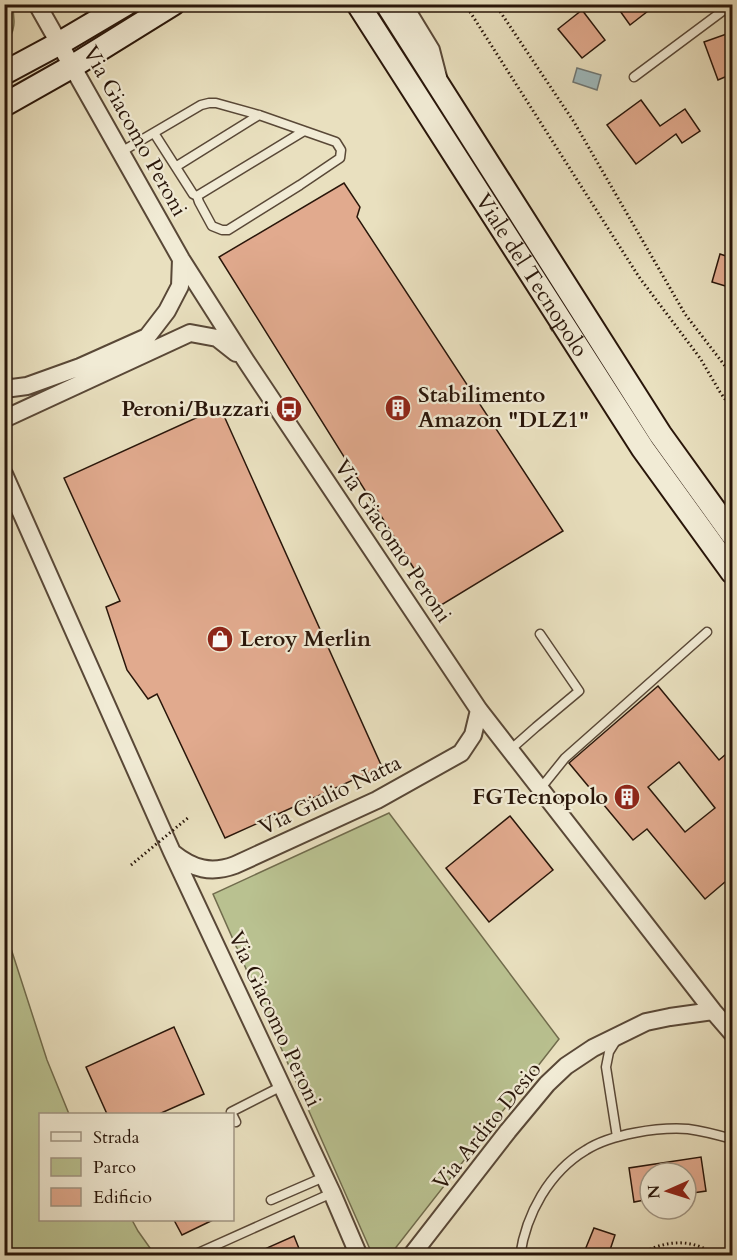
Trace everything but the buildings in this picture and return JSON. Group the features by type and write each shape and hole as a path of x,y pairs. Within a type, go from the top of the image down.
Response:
{"main road":[{"path":"4,73 126,4"},
{"path":"4,105 73,66 173,4"},
{"name":"Viale del Tecnopolo","path":"358,4 643,449 732,572"},
{"name":"Viale del Tecnopolo","path":"387,4 660,434 732,534"}],"street":[{"name":"Via Giacomo Peroni","path":"37,4 181,259 246,361 479,710 732,1034"},
{"path":"403,4 431,50 442,93"},
{"path":"4,387 27,386 80,367 147,337 167,311 180,286 181,259"},
{"path":"4,419 190,333 217,338 246,361"},
{"name":"Via Giacomo Peroni","path":"4,474 172,852 332,1193 359,1256"},
{"name":"Via Giulio Natta","path":"172,852 194,866 208,870 221,869 235,865 377,800 462,753 473,735 479,710"},
{"name":"Via Ardito Desio","path":"411,1256 508,1131 547,1084 566,1066 592,1048 646,1022 713,1011"}],"lane":[{"path":"634,77 732,4"},
{"path":"121,152 201,105 209,103 259,115 336,142 341,150 340,158 300,185 228,230 222,230 212,226 197,196 154,133"},
{"path":"177,166 259,115"},
{"path":"197,196 304,131"},
{"path":"540,789 565,758 707,632"},
{"path":"510,750 579,690 540,634"},
{"path":"617,1137 606,1067 609,1052 620,1034"},
{"path":"232,1113 282,1086"},
{"path":"234,1118 236,1122"},
{"path":"520,1256 527,1226 546,1189 570,1162 586,1149 617,1137 663,1129 689,1129 732,1139"},
{"path":"271,1200 324,1177"},
{"path":"196,1256 196,1254 332,1193"}],"path":[{"path":"465,4 639,277 700,358 732,409"},
{"path":"495,4 574,122 685,314 732,375"},
{"path":"131,865 189,817"},
{"path":"638,1256 656,1246 675,1242 693,1244 711,1251 716,1256"}],"green space":[{"path":"5,4 12,5 14,21 11,35 5,43"},
{"path":"389,813 559,1039 390,1255 373,1256 213,894"},
{"path":"5,930 47,1060 69,1113 39,1113 39,1221 133,1221 155,1255 5,1255"}],"water":[{"path":"577,68 601,75 597,90 573,82"}],"place":[{"name":"Stabilimento Amazon \"DLZ1\"","path":"398,408"},
{"name":"Peroni/Buzzari","path":"289,409"},
{"name":"Leroy Merlin","path":"220,639"},
{"name":"FGTecnopolo","path":"627,797"}]}
